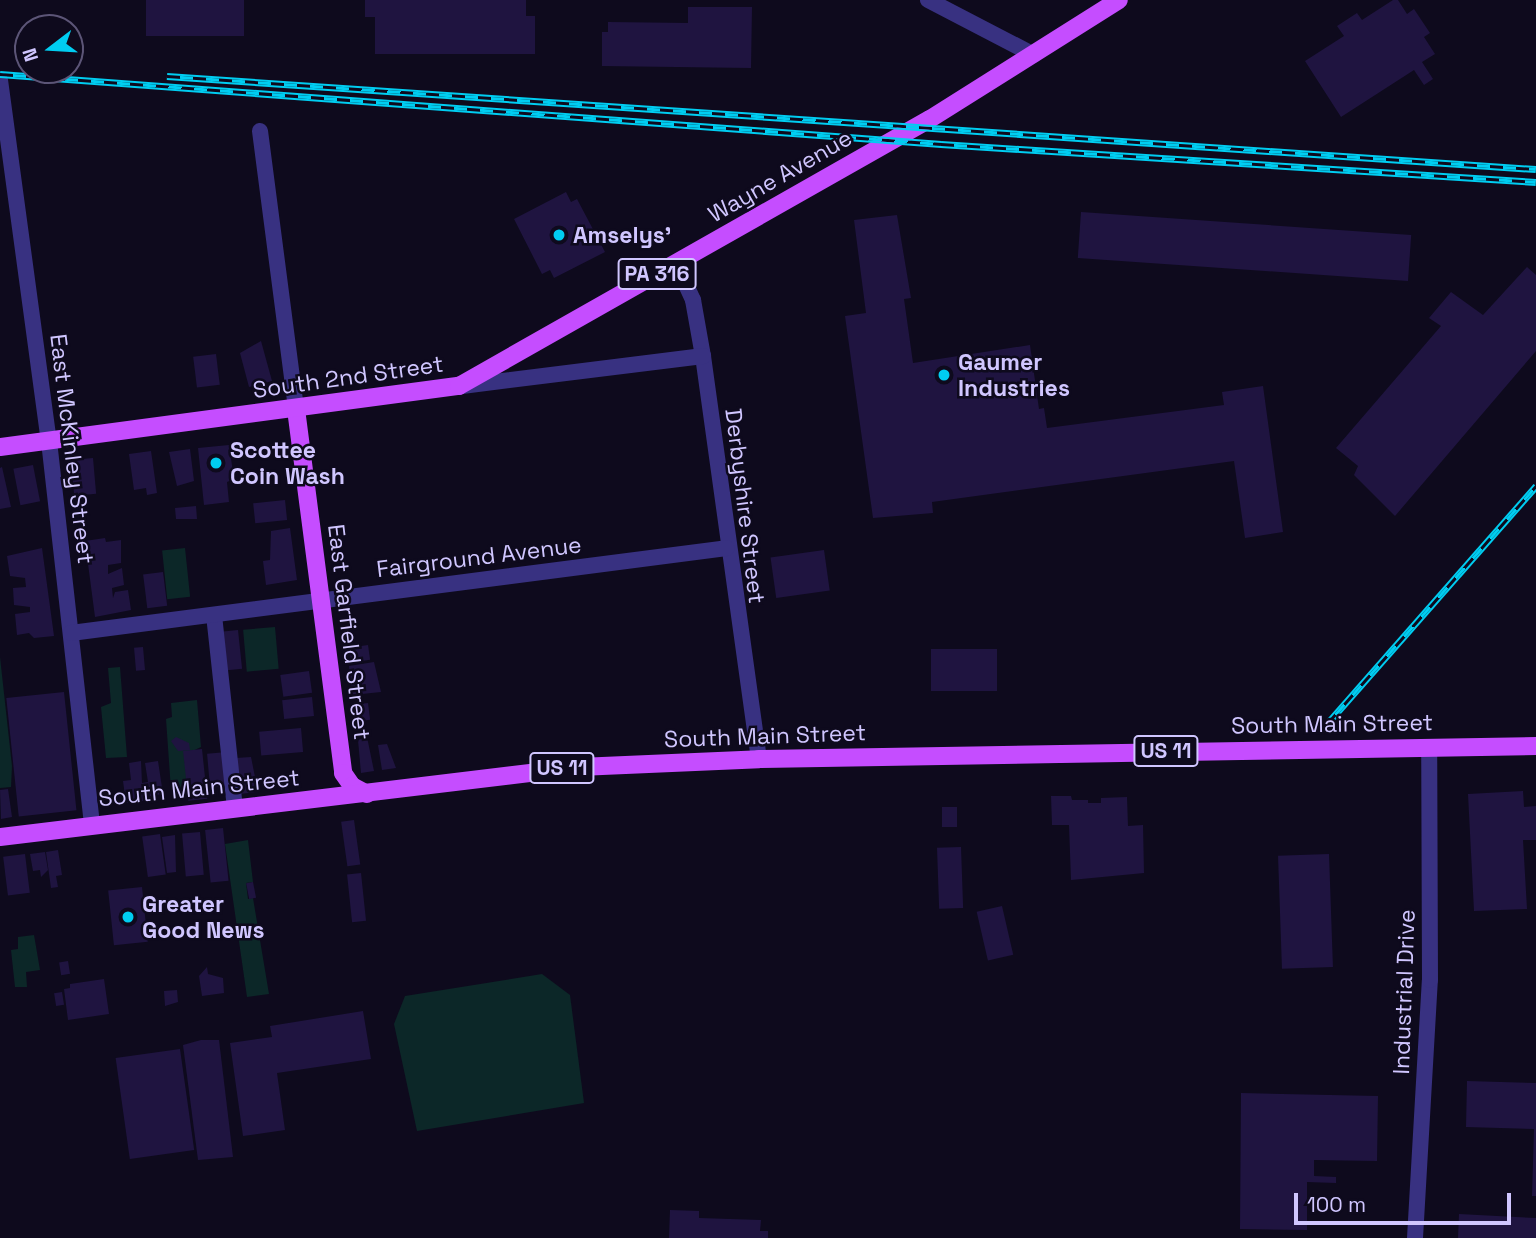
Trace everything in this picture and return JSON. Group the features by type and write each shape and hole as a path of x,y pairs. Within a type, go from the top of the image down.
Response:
{"main road":[{"name":"Wayne Avenue","path":"459,386 930,119 1119,0"},
{"name":"South 2nd Street","path":"0,447 459,386"},
{"name":"East Garfield Street","path":"296,409 343,773 352,786 367,794"},
{"name":"South Main Street","path":"0,838 367,794 538,770 758,759 1536,746"},
{"path":"329,798 343,773"}],"street":[{"path":"928,0 1034,55"},
{"name":"East McKinley Street","path":"0,80 49,441 92,825"},
{"name":"East Garfield Street","path":"260,131 296,409"},
{"name":"Derbyshire Street","path":"676,263 693,300 703,356 727,548 758,759"},
{"name":"South 2nd Street","path":"459,386 703,356"},
{"name":"Fairground Avenue","path":"71,633 727,548"},
{"path":"214,615 235,808"},
{"name":"Industrial Drive","path":"1415,1238 1430,968 1429,747"}],"green space":[{"path":"185,548 190,597 167,599 162,550"},
{"path":"275,627 279,669 247,672 243,630"},
{"path":"0,657 12,766 11,787 0,788"},
{"path":"120,667 127,757 106,758 101,707 111,703 108,668"},
{"path":"197,700 201,747 184,755 188,789 171,790 166,719 172,717 171,703"},
{"path":"248,840 253,882 246,883 248,899 253,898 269,994 247,997 225,844"},
{"path":"34,935 40,970 26,972 27,987 15,987 11,950 18,949 18,937"},
{"path":"542,974 570,995 584,1103 417,1131 394,1024 405,996"}],"building":[{"path":"146,0 244,0 244,36 146,36"},
{"path":"365,0 526,0 526,16 535,16 535,54 375,54 375,17 365,17"},
{"path":"1393,0 1398,0 1407,14 1414,9 1430,33 1424,37 1435,54 1422,62 1433,79 1424,85 1414,70 1341,117 1305,61 1344,36 1337,26 1357,13 1362,20"},
{"path":"688,7 752,7 751,68 602,66 602,32 608,32 608,22 688,23"},
{"name":"Amselys'","path":"566,192 571,202 577,199 605,252 554,278 550,270 542,274 514,219"},
{"path":"1081,212 1411,235 1408,281 1078,258"},
{"name":"Gaumer Industries","path":"897,215 911,298 904,299 913,363 1030,345 1039,409 1044,408 1047,428 1224,405 1222,392 1263,386 1283,532 1245,538 1234,461 932,502 933,513 873,518 845,316 866,313 854,220"},
{"path":"1527,267 1536,275 1536,351 1395,516 1354,475 1358,466 1336,448 1441,326 1429,318 1451,292 1483,315"},
{"path":"261,341 272,381 249,387 240,353"},
{"path":"216,354 220,385 197,388 193,357"},
{"name":"Scottee Coin Wash","path":"229,445 234,479 227,482 229,502 204,505 198,448"},
{"path":"190,449 194,481 177,486 169,452"},
{"path":"151,451 157,493 147,495 146,488 134,490 129,454"},
{"path":"93,458 96,494 74,496 71,460"},
{"path":"33,465 40,501 20,505 13,469"},
{"path":"2,467 11,507 0,509 0,468"},
{"path":"285,500 287,520 255,523 253,503"},
{"path":"196,506 197,519 176,519 175,508"},
{"path":"290,528 297,580 266,585 263,561 270,560 271,531"},
{"path":"105,538 106,542 121,540 121,563 108,565 108,574 122,568 124,585 112,588 113,598 115,592 128,590 131,610 95,617 85,541"},
{"path":"42,548 54,636 34,638 29,633 17,635 15,614 30,612 30,607 14,605 13,588 26,587 25,578 10,576 7,556"},
{"path":"824,550 830,591 776,598 771,558"},
{"path":"163,572 167,606 147,608 143,574"},
{"path":"238,630 242,669 227,670 223,632"},
{"path":"368,645 370,660 351,662 349,648"},
{"path":"143,647 145,670 136,671 134,648"},
{"path":"931,649 997,649 997,691 931,691"},
{"path":"374,662 381,692 352,695 349,666"},
{"path":"309,671 312,693 283,697 280,675"},
{"path":"64,692 76,810 19,816 6,698"},
{"path":"312,697 314,716 284,719 282,700"},
{"path":"368,703 370,720 355,722 353,705"},
{"path":"301,728 303,752 261,756 259,732"},
{"path":"176,737 189,743 190,750 178,751 171,741"},
{"path":"367,737 374,771 361,773 358,740"},
{"path":"387,744 396,768 382,770 378,745"},
{"path":"202,749 207,799 188,801 183,751"},
{"path":"227,752 230,786 210,788 207,754"},
{"path":"251,757 258,792 239,794 236,758"},
{"path":"141,761 142,783 148,782 148,800 126,803 123,781 131,780 129,763"},
{"path":"158,761 163,794 150,796 145,763"},
{"path":"8,789 12,817 1,819 0,790"},
{"path":"1523,791 1524,807 1536,806 1536,840 1523,840 1527,909 1474,911 1468,794"},
{"path":"1051,796 1071,796 1072,800 1088,800 1088,803 1101,803 1101,798 1127,797 1128,826 1143,825 1144,873 1071,880 1069,825 1052,825"},
{"path":"942,807 957,807 957,827 942,827"},
{"path":"354,820 360,865 347,866 341,822"},
{"path":"223,828 229,881 211,883 205,830"},
{"path":"200,832 204,875 186,876 182,834"},
{"path":"160,834 166,875 148,877 142,837"},
{"path":"175,835 176,872 167,873 162,837"},
{"path":"961,847 963,908 939,909 937,848"},
{"path":"58,850 62,875 56,876 58,887 51,888 46,852"},
{"path":"45,852 48,870 41,877 40,870 33,871 30,854"},
{"path":"25,854 30,893 8,895 3,857"},
{"path":"1329,854 1333,967 1282,969 1278,856"},
{"path":"361,873 366,921 352,922 347,874"},
{"path":"253,882 256,898 249,899 246,883"},
{"name":"Greater Good News","path":"142,887 148,942 114,945 108,891"},
{"path":"1002,906 1013,955 988,961 977,912"},
{"path":"68,961 70,974 61,975 59,962"},
{"path":"207,967 208,974 223,978 224,993 202,996 199,976"},
{"path":"104,979 109,1014 68,1020 64,989 70,988 70,984"},
{"path":"177,990 178,1002 165,1006 164,991"},
{"path":"62,992 64,1005 56,1006 54,993"},
{"path":"363,1011 371,1059 277,1073 285,1130 243,1136 230,1043 272,1037 270,1026"},
{"path":"201,1040 219,1040 233,1157 198,1160 183,1045"},
{"path":"180,1049 194,1150 130,1159 116,1058"},
{"path":"1467,1081 1536,1083 1536,1196 1532,1196 1534,1129 1466,1127"},
{"path":"1241,1093 1378,1096 1377,1161 1314,1160 1314,1176 1336,1177 1336,1183 1307,1182 1307,1230 1240,1229"},
{"path":"670,1210 699,1211 699,1218 761,1220 760,1231 768,1231 768,1238 669,1238"},
{"path":"1459,1214 1536,1218 1536,1238 1458,1238"}],"railway":[{"path":"0,74 941,144 1536,182"},
{"path":"167,76 1536,169"},
{"path":"1327,724 1536,486"}],"place":[{"name":"Amselys'","path":"559,235"},
{"name":"Gaumer Industries","path":"944,375"},
{"name":"Scottee Coin Wash","path":"216,463"},
{"name":"Greater Good News","path":"128,917"}]}
